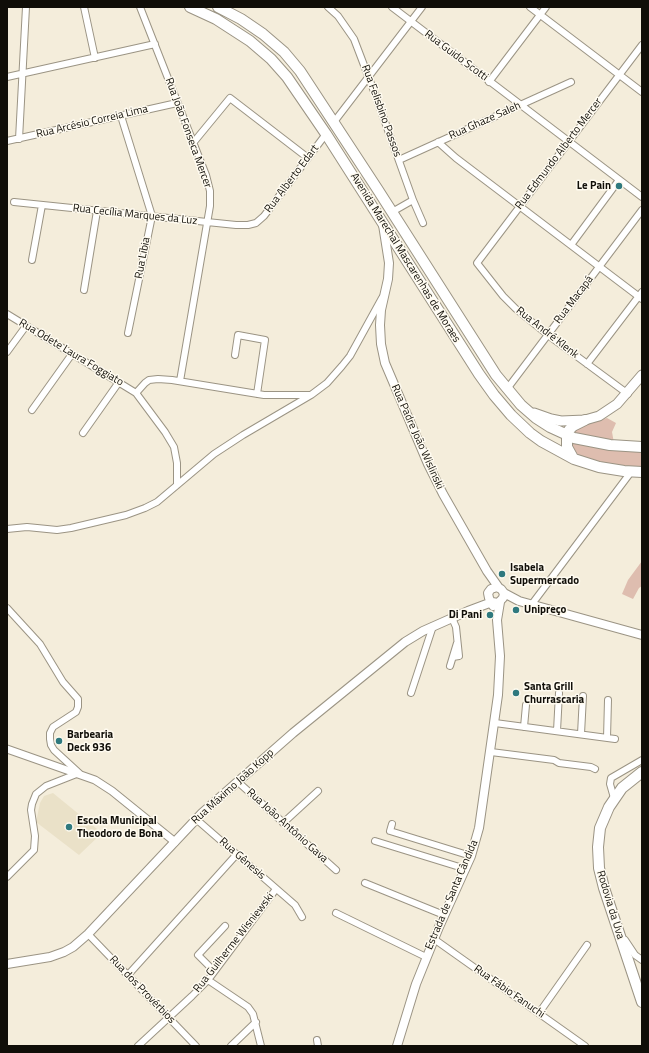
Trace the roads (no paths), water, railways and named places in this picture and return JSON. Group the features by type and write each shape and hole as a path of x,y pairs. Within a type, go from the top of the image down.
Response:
{"highway":[{"name":"Avenida Marechal Mascarenhas de Moraes","path":"190,7 228,26 261,49 280,68 304,100 478,374 500,404 530,433 553,448 574,458 599,467 631,472 642,472"},
{"name":"Avenida Marechal Mascarenhas de Moraes","path":"218,7 241,19 273,42 293,63 334,122 496,375 521,405 542,422 567,436 600,444 642,447"},
{"path":"304,100 307,97 316,96"},
{"path":"328,137 334,122"},
{"path":"378,190 382,222"},
{"path":"409,264 415,268 425,264"},
{"path":"574,458 567,447 567,436 569,430 573,426 585,420"},
{"name":"Rodovia da Uva","path":"642,772 629,781 614,798 602,823 598,847 601,877 642,1002"}],"main road":[{"path":"375,210 378,232 386,246"},
{"name":"Rua Padre João Wislinski","path":"382,222 389,263 389,271 381,310 380,330 382,354 436,480 501,596 641,635"},
{"path":"521,405 538,415 551,420 571,422 585,420 608,411 617,404 628,394 642,375"},
{"name":"Rua Padre João Wislinski","path":"487,571 490,585 490,596"},
{"name":"Rua Máximo João Kopp","path":"7,964 56,956 73,947 88,934 196,819 284,740 414,636 468,611 490,596 495,587 501,596"},
{"path":"490,596 496,603 501,596"},
{"name":"Estrada de Santa Cândida","path":"396,1046 426,957 466,869 479,828 495,723 500,664 497,620 490,596"},
{"name":"Estrada de Santa Cândida","path":"497,620 501,596"}],"street":[{"path":"20,138 26,7"},
{"path":"84,7 95,58"},
{"name":"Rua João Fonseca Mercer","path":"140,7 206,175 210,191 210,206 180,381"},
{"name":"Rua Felisbino Passos","path":"328,7 338,16 349,31 358,48 422,223"},
{"name":"Rua Guido Scotti","path":"392,7 642,197"},
{"path":"334,122 422,7"},
{"path":"530,7 642,92"},
{"path":"489,82 546,7"},
{"path":"7,77 155,44"},
{"name":"Rua Edmundo Alberto Mercer","path":"477,263 642,45"},
{"name":"Rua Ghaze Saleh","path":"399,160 521,106 571,82"},
{"path":"193,143 230,98 308,158"},
{"name":"Rua Arcésio Correia Lima","path":"7,141 178,103"},
{"name":"Rua Líbia","path":"120,116 152,216 128,333"},
{"name":"Rua Alberto Edart","path":"256,223 264,216 308,158 328,137"},
{"path":"438,142 456,158 570,245 641,296 587,364"},
{"path":"570,245 619,180"},
{"path":"392,212 413,200"},
{"name":"Rua Cecília Marques da Luz","path":"14,202 236,225 256,223"},
{"path":"32,260 42,205"},
{"name":"Rua Macapá","path":"507,389 642,210"},
{"path":"84,290 97,211"},
{"name":"Rua André Klenk","path":"477,263 509,303 548,335 628,394"},
{"path":"7,529 27,527 63,530 116,518 152,505 178,485 208,458 311,395 327,383 346,361 356,346 384,293"},
{"name":"Rua Odete Laura Foggiato","path":"7,314 136,393"},
{"path":"7,352 26,326"},
{"path":"235,355 238,335 265,340 256,394"},
{"path":"32,410 72,354"},
{"path":"178,485 177,463 174,447 165,432 136,393 145,383 153,379 180,381 271,396 311,395"},
{"path":"83,434 119,382"},
{"path":"532,604 631,472"},
{"path":"7,608 40,644 63,682 78,699 78,707 76,712 53,727 50,732 50,738 51,745 54,750 79,773"},
{"path":"450,666 453,656 459,656 456,627 452,618"},
{"path":"411,693 433,626"},
{"path":"557,731 559,693"},
{"path":"581,734 583,696"},
{"path":"607,738 608,700"},
{"path":"524,727 526,705"},
{"path":"495,723 615,739"},
{"path":"7,749 79,773 95,780 104,785 175,842"},
{"path":"491,752 554,760 559,763 591,767 595,769"},
{"path":"614,798 610,784 612,778 642,760"},
{"path":"7,877 34,850 36,841 31,810 36,794 46,786 79,773"},
{"name":"Rua João Antônio Gava","path":"238,782 336,870"},
{"path":"283,823 318,791"},
{"name":"Rua Gênesis","path":"196,819 297,907 302,917"},
{"path":"392,824 390,831 471,856"},
{"path":"375,841 466,869"},
{"path":"128,975 237,854"},
{"path":"365,883 444,915"},
{"name":"Rua Guilherme Wisniewski","path":"138,1046 208,980 276,889"},
{"path":"336,912 426,957"},
{"path":"214,971 198,955 225,926"},
{"path":"617,928 635,955 642,960"},
{"name":"Rua dos Provérbios","path":"88,934 196,1046"},
{"name":"Rua Fábio Fanuchi","path":"434,939 585,1046"},
{"path":"539,1013 587,944"},
{"path":"208,980 245,1004 251,1010 256,1022 261,1046"},
{"path":"230,1046 256,1022"}],"place":[{"name":"Le Pain","path":"619,186"},
{"name":"Isabela Supermercado","path":"502,574"},
{"name":"Unipreço","path":"516,610"},
{"name":"Di Pani","path":"490,615"},
{"name":"Santa Grill Churrascaria","path":"516,693"},
{"name":"Barbearia Deck 936","path":"59,741"},
{"name":"Escola Municipal Theodoro de Bona","path":"69,827"}]}
